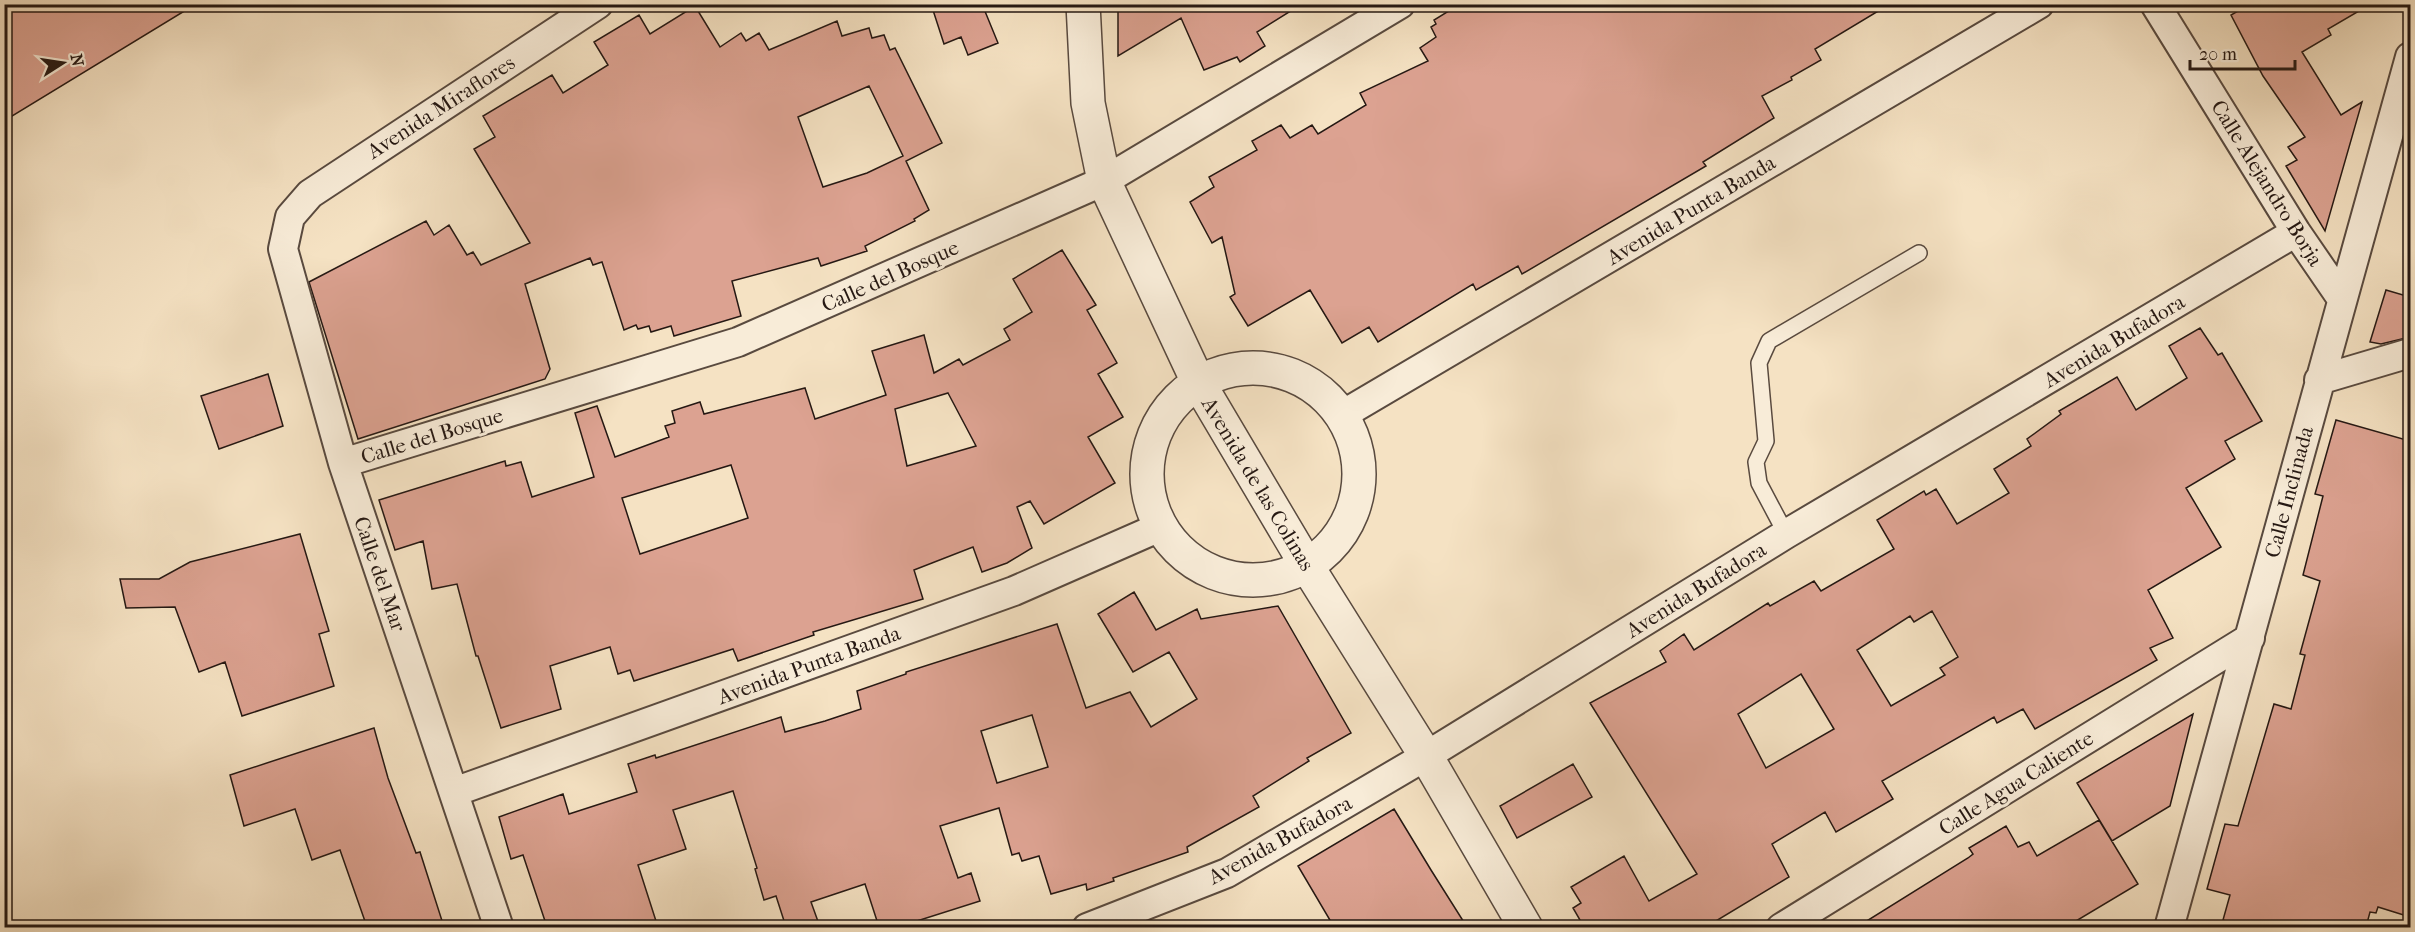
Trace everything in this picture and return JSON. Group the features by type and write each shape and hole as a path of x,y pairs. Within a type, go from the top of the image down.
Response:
{"street":[{"name":"Avenida Miraflores","path":"290,217 310,194 598,4"},
{"name":"Avenida de las Colinas","path":"1083,4 1088,103 1104,181 1198,382 1307,566 1426,756 1526,927"},
{"name":"Calle del Bosque","path":"343,463 738,342 1104,181 1400,4"},
{"name":"Avenida Punta Banda","path":"1342,415 2039,4"},
{"name":"Calle Alejandro Borja","path":"2155,4 2296,232 2342,299"},
{"name":"Calle Inclinada","path":"2169,927 2410,57"},
{"name":"Calle del Mar","path":"290,217 283,249 343,463 499,927"},
{"name":"Avenida Bufadora","path":"1087,927 1116,919 1227,873 1426,756 1786,534 2296,232"},
{"path":"2319,380 2410,353"},
{"path":"1236,368 1277,369 1314,385 1342,415 1355,441 1360,469 1358,498 1347,525 1330,549 1307,566 1268,580 1226,577 1188,559 1160,527 1147,488 1150,447 1167,410 1198,382 1236,368"},
{"name":"Avenida Punta Banda","path":"454,792 1014,591 1160,527"},
{"name":"Calle Agua Caliente","path":"1781,927 2250,638"}],"lane":[{"path":"1786,534 1760,483 1755,462 1766,441 1759,363 1769,341 1919,253"}],"building":[{"path":"4,4 196,4 4,121"},
{"path":"931,4 982,4 998,43 968,55 961,37 944,44"},
{"path":"1118,4 1302,4 1257,32 1265,46 1240,62 1237,57 1204,70 1181,18 1118,56"},
{"path":"1460,4 1890,4 1815,49 1821,60 1791,77 1792,80 1762,96 1774,118 1703,162 1706,166 1522,274 1518,266 1476,290 1473,284 1378,342 1369,327 1342,343 1310,290 1248,326 1230,297 1235,294 1222,237 1212,243 1190,202 1214,187 1209,177 1257,150 1252,141 1281,125 1290,138 1312,125 1318,134 1366,105 1360,93 1428,61 1420,48 1436,37 1431,27 1436,24 1434,20"},
{"path":"2250,4 2371,4 2328,29 2331,35 2302,52 2341,115 2362,102 2325,231 2286,166 2297,160 2288,147 2305,137 2263,76 2231,15"},
{"path":"695,6 720,47 741,33 746,41 759,33 769,50 837,21 842,36 869,28 872,38 884,35 890,50 895,48 942,143 906,161 929,210 914,219 915,221 865,246 867,251 821,266 818,258 732,281 741,316 674,336 671,326 651,332 649,326 638,329 636,325 624,330 602,262 593,265 590,258 525,284 550,369 545,379 358,439 309,282 426,221 434,235 449,225 467,255 473,252 481,265 530,243 474,149 495,137 483,116 552,75 563,93 608,65 594,42 639,15 650,34","holes":["869,86 903,156 867,173 823,187 798,117"]},
{"path":"1062,250 1096,305 1087,310 1117,363 1098,374 1123,417 1088,437 1115,483 1044,524 1030,501 1017,507 1032,548 1007,563 982,572 973,547 914,570 923,599 813,632 814,635 738,661 733,649 634,681 630,670 618,674 610,647 550,666 561,709 501,728 478,656 476,656 457,584 432,589 423,541 395,550 379,500 505,461 506,466 521,462 532,497 594,477 575,413 597,406 615,457 669,437 665,426 675,423 672,411 700,402 704,414 805,388 815,419 886,395 872,351 924,335 934,373 959,359 963,365 1010,340 1004,329 1032,312 1013,279","holes":["948,393 976,446 907,466 895,409","731,465 748,518 640,554 622,498"]},
{"path":"2386,290 2410,297 2410,337 2381,344 2370,342"},
{"path":"2200,328 2218,355 2222,353 2262,421 2225,441 2235,459 2186,488 2221,547 2148,590 2173,638 2150,648 2157,660 2035,729 2023,709 1997,723 1994,717 1882,781 1893,799 1836,832 1825,812 1772,844 1789,877 1706,927 1584,927 1573,908 1581,903 1571,887 1624,856 1649,901 1697,874 1590,703 1666,662 1660,651 1684,634 1694,650 1768,603 1770,606 1814,581 1821,591 1894,549 1877,520 1924,491 1926,495 1936,489 1957,524 2009,493 1994,469 2031,446 2027,439 2061,414 2059,411 2117,377 2136,410 2187,378 2169,346","holes":["1932,611 1958,657 1940,668 1945,675 1891,706 1857,650 1910,616 1914,622","1801,674 1834,729 1766,768 1738,714"]},
{"path":"268,374 283,426 219,449 201,396"},
{"path":"2336,420 2410,441 2410,917 2378,907 2376,913 2370,912 2366,927 2225,927 2226,921 2223,920 2230,895 2207,889 2225,824 2238,826 2274,704 2291,709 2305,655 2300,654 2320,581 2303,575 2323,496 2315,494"},
{"path":"300,534 329,631 319,634 334,686 242,716 225,662 199,672 175,607 126,608 120,579 159,579 190,562"},
{"path":"1134,592 1156,630 1197,609 1201,619 1278,606 1351,733 1307,758 1309,761 1253,796 1259,807 1187,847 1188,852 1113,878 1114,881 1087,890 1086,884 1051,894 1039,856 1022,861 1019,853 1012,855 999,808 940,826 958,878 971,873 980,901 898,927 879,927 865,884 811,902 820,927 786,927 776,896 764,900 755,869 757,868 733,791 673,810 686,849 638,865 656,921 635,927 547,927 523,855 511,859 499,817 563,794 569,814 637,792 628,764 655,755 656,758 781,717 785,732 825,721 861,709 857,691 906,674 906,672 1057,624 1086,708 1130,692 1151,727 1197,699 1169,652 1133,672 1098,614","holes":["1032,715 1048,767 997,783 981,731"]},
{"path":"2193,714 2170,806 2112,841 2077,783"},
{"path":"374,728 388,778 416,853 420,852 444,927 367,927 340,850 312,860 295,809 244,826 230,775"},
{"path":"1573,764 1592,797 1517,838 1500,806"},
{"path":"1394,809 1467,927 1334,927 1298,866"},
{"path":"2099,820 2138,884 2066,927 1857,927 1968,858 1973,854 1969,848 2006,826 2018,847 2029,842 2037,856"}]}
